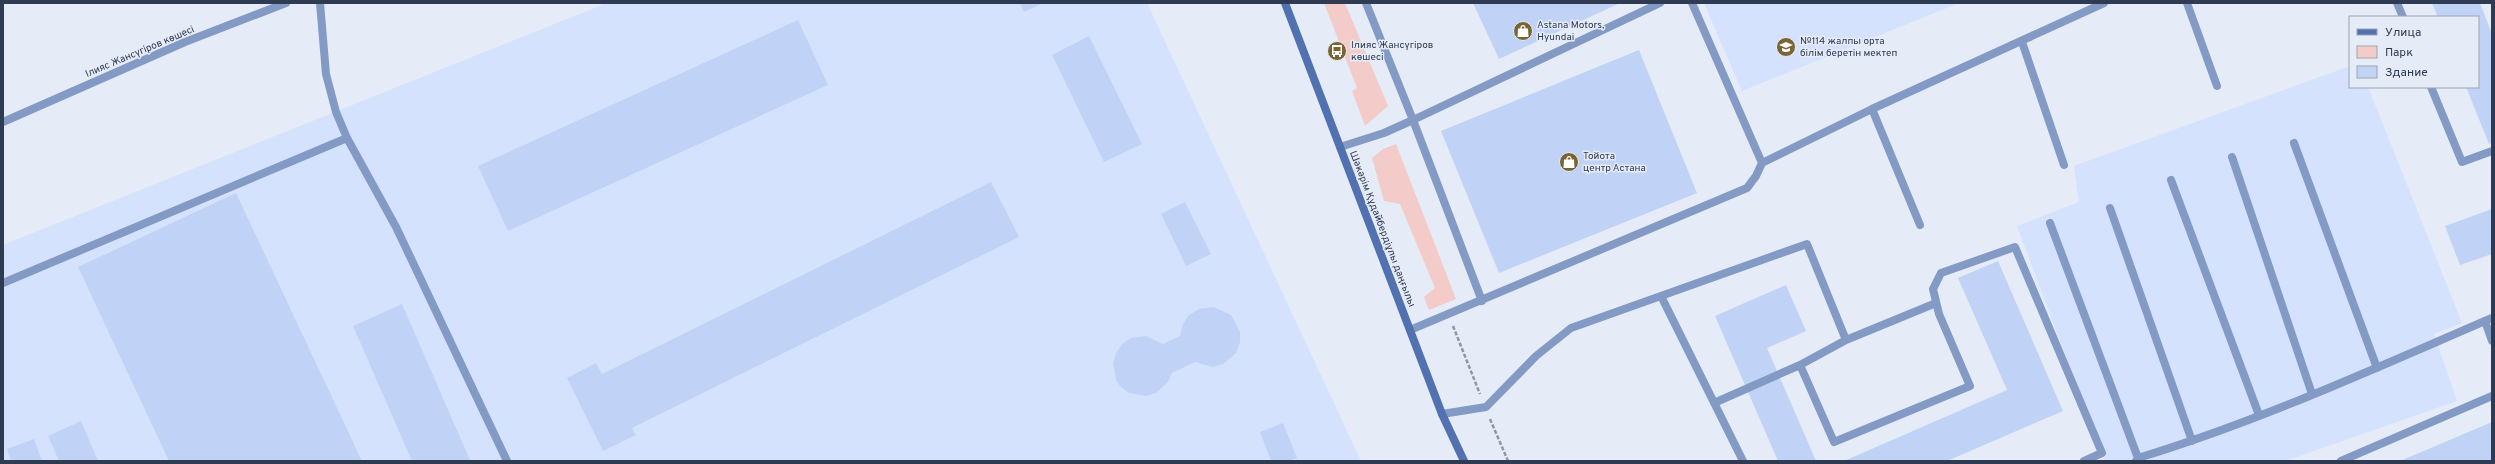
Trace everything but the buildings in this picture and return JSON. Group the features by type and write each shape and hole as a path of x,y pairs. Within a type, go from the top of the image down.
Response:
{"main road":[{"name":"Шәкәрім Құдайбердіұлы даңғылы","path":"1285,3 1442,414 1464,461"}],"street":[{"name":"Ілияс Жансүгіров көшесі","path":"3,122 185,42 286,3"},
{"path":"320,3 326,74 336,112 347,138 396,227 507,461"},
{"path":"1366,3 1413,120 1482,301"},
{"path":"1340,147 1413,120 1660,3"},
{"path":"1692,3 1762,163"},
{"path":"1410,330 1482,301 1747,188 1756,176 1762,163 1872,109 2022,42 2104,3"},
{"path":"2187,3 2217,86"},
{"path":"2397,3 2403,16"},
{"path":"2022,42 2064,165"},
{"path":"2431,88 2462,162 2492,151"},
{"path":"1872,109 1920,225"},
{"path":"3,283 347,138"},
{"path":"2294,143 2377,368"},
{"path":"2232,157 2312,394"},
{"path":"2171,180 2258,415"},
{"path":"2110,208 2192,441"},
{"path":"2050,223 2137,459 2192,441 2312,394 2377,368 2488,319 2492,341"},
{"path":"1442,414 1486,408 1536,356 1571,328 1807,244 1846,340"},
{"path":"1800,365 1834,442 1970,386 1936,303 1934,289 1941,273 2015,247 2102,453 2084,461"},
{"path":"1661,296 1743,461"},
{"path":"1714,403 1800,365 1846,340 1936,303"},
{"path":"2341,461 2492,396"}],"path":[{"path":"1448,314 1508,461"}],"shaded area":[{"path":"607,3 1147,3 1361,461 3,461 3,245"},
{"name":"№114 жалпы орта білім беретін мектеп","path":"1704,3 1959,3 1742,91"},
{"path":"2349,66 2349,88 2368,88 2462,323 2434,334 2457,401 2285,461 2105,461 2017,226 2079,202 2074,166"}],"green space":[{"path":"1324,3 1345,3 1388,106 1365,126 1352,91 1357,88"},
{"path":"1396,144 1456,299 1429,310 1424,297 1435,288 1400,204 1384,201 1372,158 1383,149"}],"place":[{"name":"Astana Motors, Hyundai","path":"1523,31"},
{"name":"№114 жалпы орта білім беретін мектеп","path":"1786,47"},
{"name":"Ілияс Жансүгіров көшесі","path":"1337,51"},
{"name":"Тойота центр Астана","path":"1569,162"}]}
